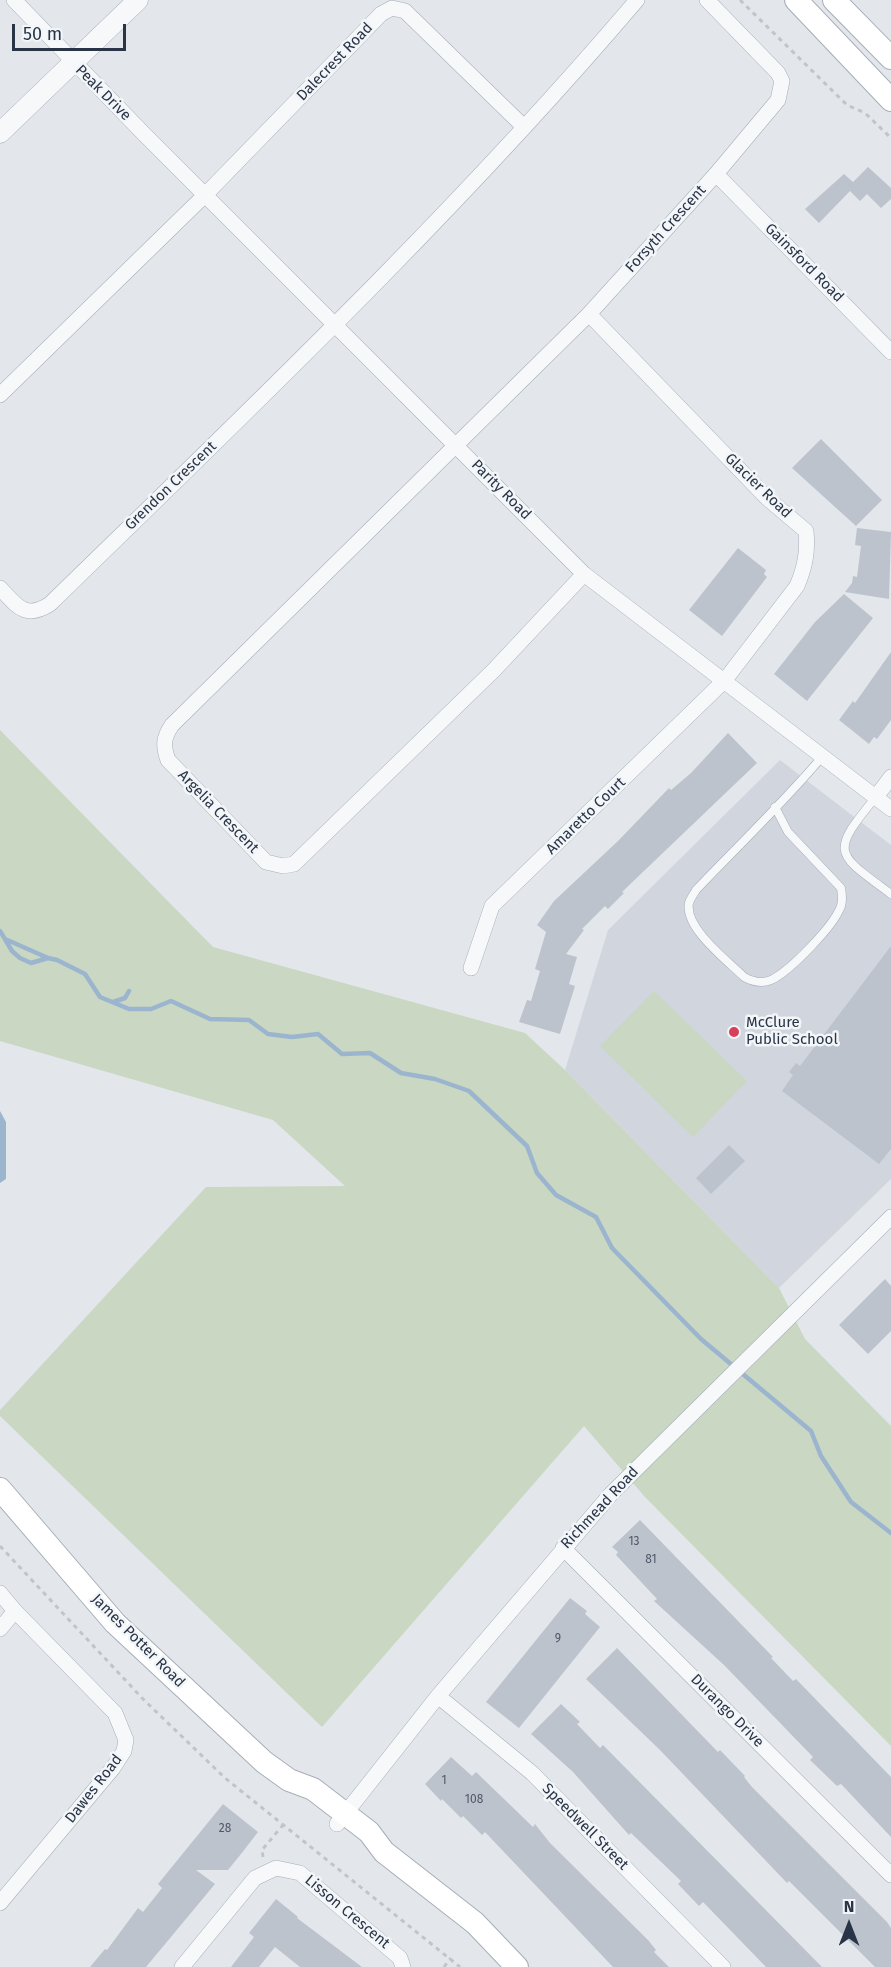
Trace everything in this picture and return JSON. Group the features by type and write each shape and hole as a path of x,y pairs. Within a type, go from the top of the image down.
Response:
{"main road":[{"path":"796,0 891,100"},
{"path":"834,0 891,58"},
{"name":"James Potter Road","path":"0,1490 115,1623 264,1762 289,1780 313,1789 342,1820 369,1832 384,1852 475,1923 517,1967"}],"street":[{"name":"Peak Drive","path":"14,0 144,134"},
{"path":"0,133 138,0"},
{"path":"335,326 464,194 637,0"},
{"name":"Forsyth Crescent","path":"456,446 589,314 716,174 778,100 782,81 772,65 707,0"},
{"name":"Dalecrest Road","path":"204,195 381,14 392,8 405,11 414,18 524,127"},
{"name":"Parity Road","path":"144,134 584,574 891,809"},
{"name":"Gainsford Road","path":"716,174 891,352"},
{"path":"0,395 204,195"},
{"name":"Glacier Road","path":"589,314 767,498 806,531 807,550 804,569 797,586 725,680"},
{"name":"Grendon Crescent","path":"0,588 23,610 39,611 50,604 335,326"},
{"name":"Argelia Crescent","path":"456,446 166,734 164,748 168,760 266,862 283,866 294,864 308,852 494,670 584,574"},
{"name":"Amaretto Court","path":"471,968 492,906 725,680"},
{"path":"875,798 891,777"},
{"name":"Richmead Road","path":"342,1820 438,1696 610,1494 891,1217"},
{"name":"Durango Drive","path":"562,1548 891,1875"},
{"name":"Dawes Road","path":"0,1593 115,1713 126,1740 124,1751 113,1768 0,1903"},
{"path":"0,1629 15,1611"},
{"name":"Speedwell Street","path":"438,1696 532,1773 723,1967"},
{"name":"Lisson Crescent","path":"265,1871 289,1869 300,1873 400,1958 404,1967"},
{"path":"182,1967 255,1878 265,1871"}],"lane":[{"path":"775,807 788,832 841,888 842,903 824,932 781,973 770,980 752,982 744,978 696,930 690,919 689,903 696,890 822,757"},
{"path":"875,798 851,828 845,840 845,854 849,863 891,894"}],"path":[{"path":"740,0 847,105 866,113 891,138"},
{"path":"0,1546 143,1699 225,1778 460,1967"},
{"path":"265,1871 262,1850 283,1825"},
{"path":"444,1967 451,1958"}],"shaded area":[{"name":"McClure Public School","path":"780,760 891,845 891,1179 779,1288 565,1070 608,930"}],"green space":[{"path":"0,730 213,947 525,1033 565,1070 779,1288 805,1339 891,1426 891,1746 645,1497 584,1426 322,1727 0,1416 0,1410 206,1187 345,1186 273,1120 0,1041"},
{"path":"654,991 747,1081 693,1137 600,1046"}],"water":[{"path":"0,1111 6,1122 6,1179 0,1183"}],"building":[{"path":"868,167 891,188 891,199 881,208 867,194 860,201 850,191 819,223 805,209 844,174 853,182"},
{"path":"821,439 882,500 856,526 792,468"},
{"path":"857,528 891,532 889,599 845,592 852,583 853,576 857,577 861,546 855,545"},
{"path":"738,548 766,570 764,574 767,577 722,636 689,610"},
{"path":"844,594 873,618 807,701 774,674 815,622"},
{"path":"891,652 891,720 877,739 874,737 869,744 839,720 853,701 855,703"},
{"path":"728,733 757,763 622,892 624,893 608,909 605,906 582,929 584,930 566,954 577,957 569,984 575,986 560,1034 519,1022 527,1000 531,1001 540,971 535,969 546,932 537,925 554,901 618,841 669,788 671,790 691,773"},
{"path":"891,946 891,1149 879,1164 782,1091 793,1075 789,1072 796,1063 800,1066"},
{"path":"729,1145 745,1161 711,1194 696,1178"},
{"path":"885,1279 891,1286 891,1331 868,1354 839,1325"},
{"path":"640,1520 773,1657 771,1658 793,1681 796,1679 891,1777 891,1837 841,1784 837,1786 810,1760 813,1757 724,1665 654,1601 657,1599 616,1555 618,1552 612,1547"},
{"path":"570,1598 587,1611 585,1614 600,1627 519,1728 486,1702"},
{"path":"617,1648 887,1922 891,1928 891,1967 875,1967 789,1881 787,1883 660,1750 586,1679"},
{"path":"561,1704 580,1722 577,1724 600,1748 603,1745 822,1967 766,1967 703,1902 699,1906 678,1884 681,1881 631,1833 629,1835 573,1772 531,1734"},
{"path":"451,1757 472,1776 476,1772 533,1827 535,1824 550,1843 648,1940 656,1950 654,1952 669,1967 613,1967 485,1832 482,1835 463,1816 461,1818 442,1799 441,1801 425,1784"},
{"path":"223,1804 258,1832 228,1870 196,1870 215,1884 146,1967 90,1967 105,1949 107,1950 138,1908 143,1912 162,1888 158,1884"},
{"path":"276,1899 297,1918 362,1967 300,1967 275,1947 259,1967 231,1967 254,1937 249,1933"}],"waterway":[{"path":"0,931 12,951 20,958 31,963 48,958 57,960 85,974 100,997 129,1009 151,1009 171,1001 210,1019 249,1020 268,1034 292,1037 318,1034 342,1054 370,1053 401,1073 435,1079 469,1091 527,1146 537,1173 556,1195 596,1217 612,1248 701,1339 811,1431 821,1456 851,1502 891,1533"},
{"path":"5,939 48,958"},
{"path":"113,1002 125,998 129,991"}],"place":[{"name":"McClure Public School","path":"734,1032"}]}
